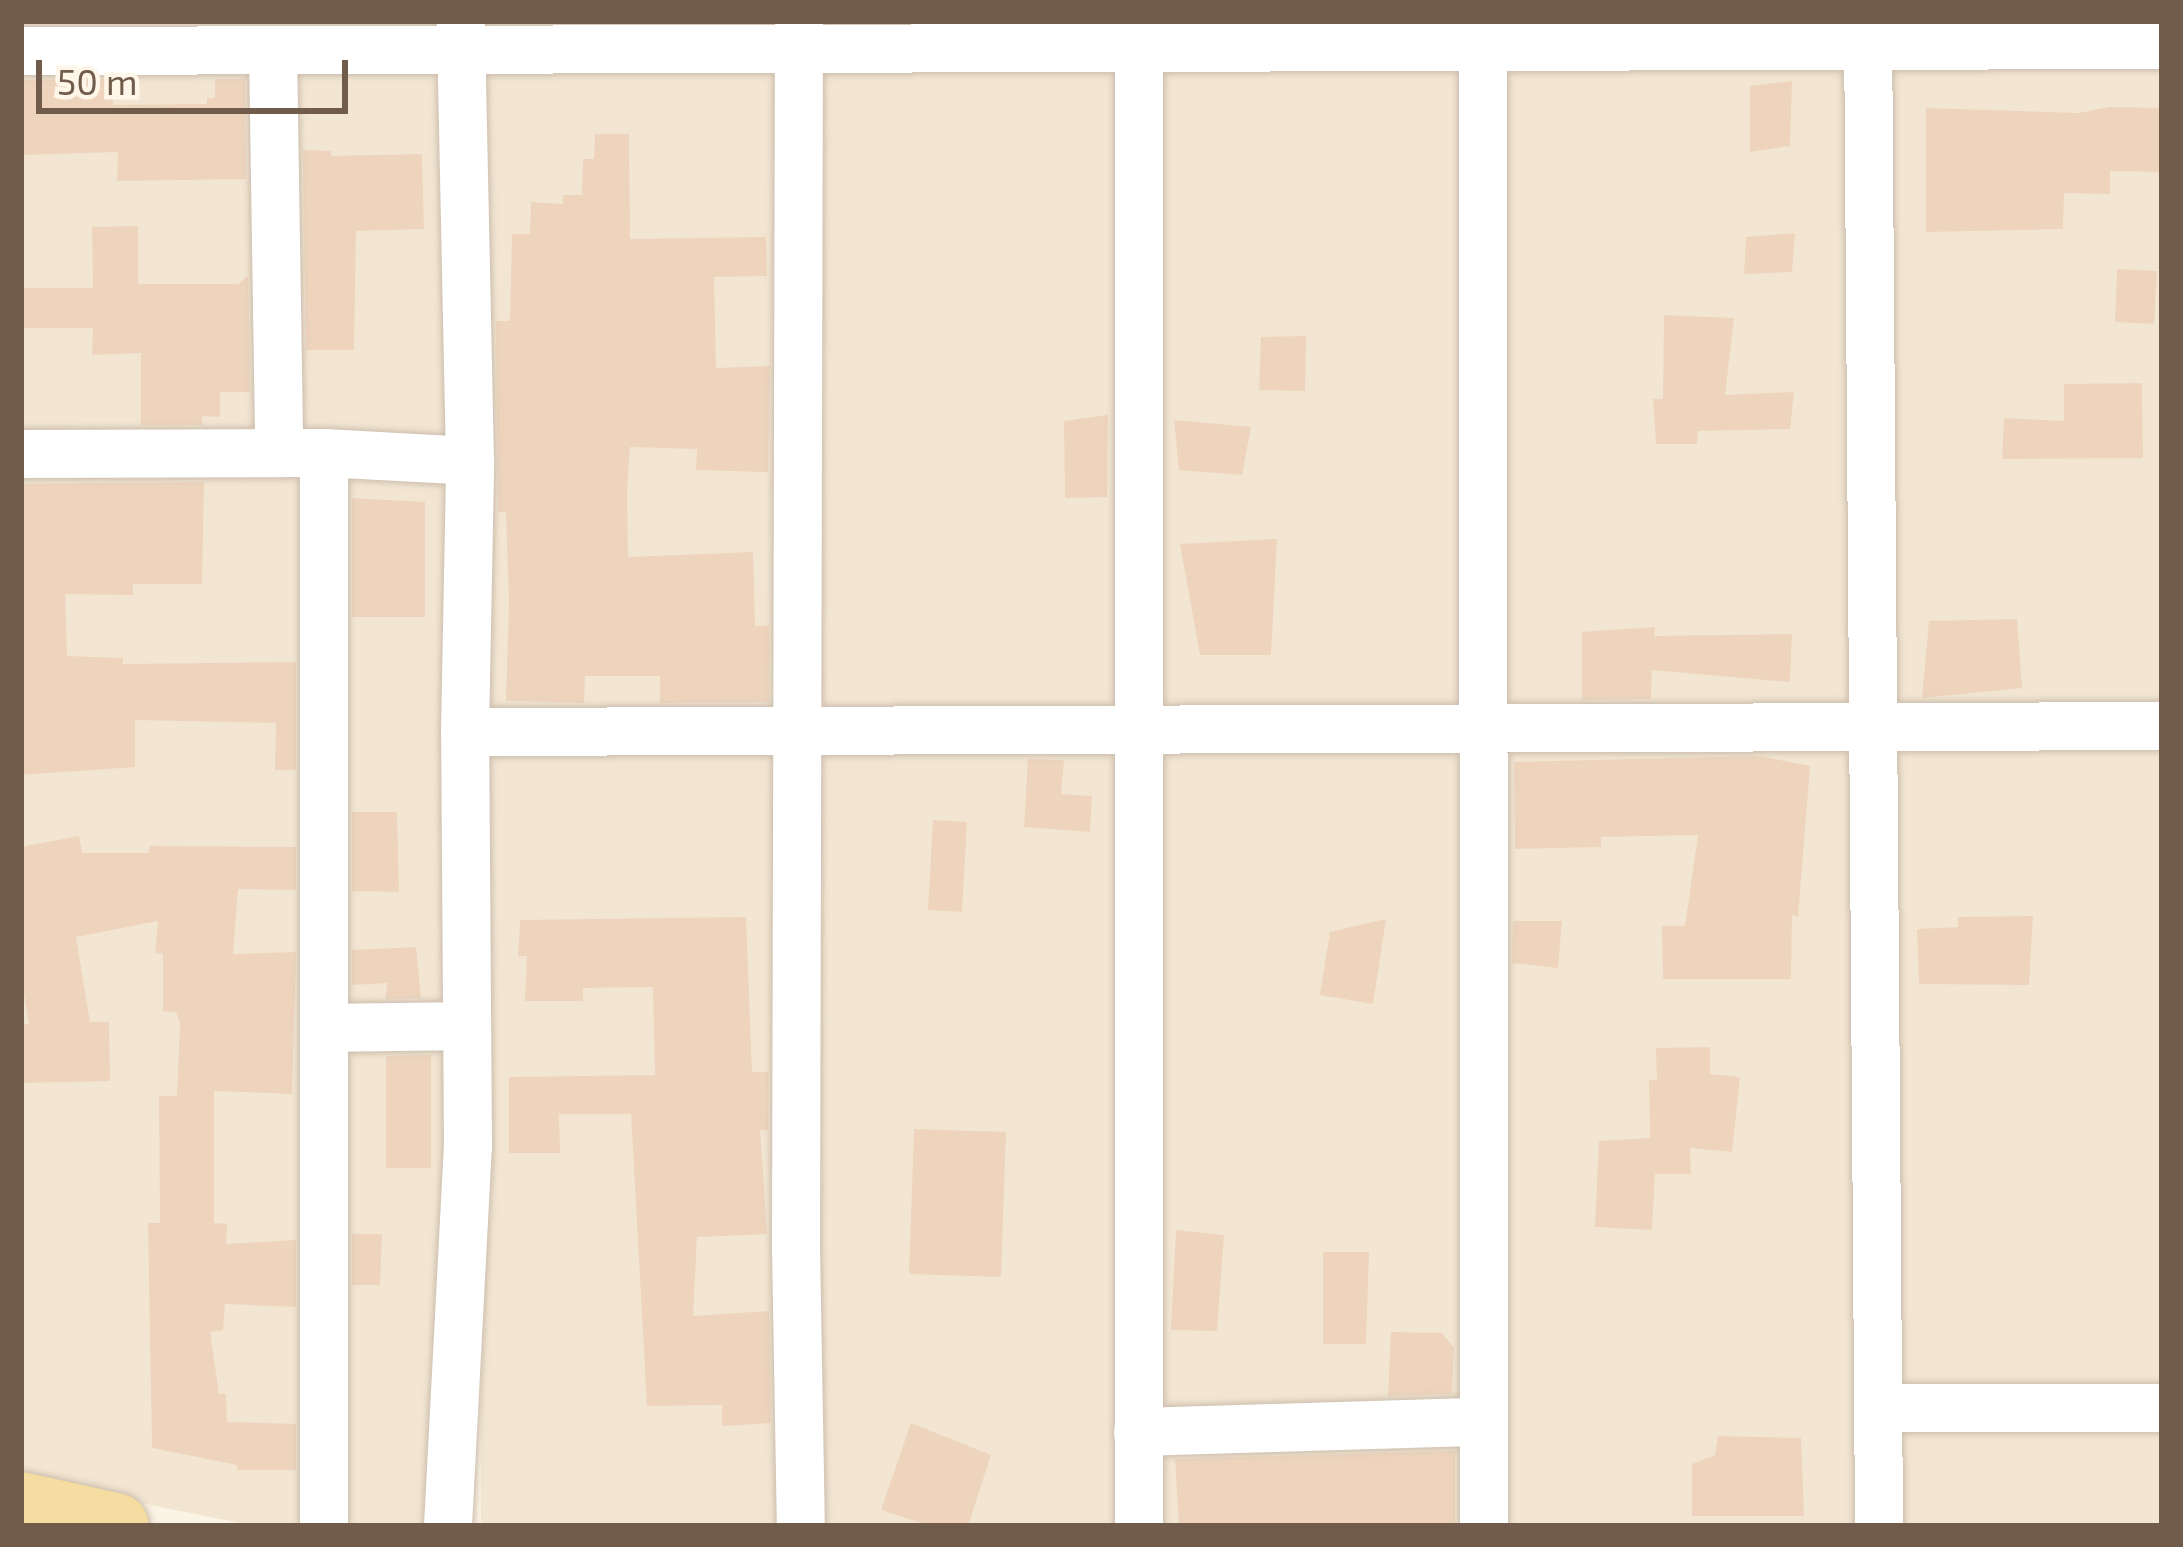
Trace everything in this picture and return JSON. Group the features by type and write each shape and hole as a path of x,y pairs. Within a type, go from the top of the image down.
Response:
{"main road":[{"path":"21,1505 116,1526"}],"street":[{"path":"21,51 274,51 461,36 1139,34 1868,34 2162,45"},
{"path":"1139,34 1139,1526"},
{"path":"1484,34 1484,1526"},
{"path":"1868,34 1879,1526"},
{"path":"800,35 802,731 796,1247 801,1526"},
{"path":"448,1526 468,1147 465,732 470,461 461,36"},
{"path":"274,51 301,453 323,1028 324,1526"},
{"path":"21,454 301,453 470,461"},
{"path":"465,732 2162,726"},
{"path":"323,1028 467,1026"},
{"path":"1878,1408 2162,1408"},
{"path":"1138,1432 1482,1422"}],"shaded area":[{"path":"21,21 445,21 455,1154 436,1526 255,1526 21,1479"},
{"path":"476,21 2162,21 2162,1526 481,1526"}],"building":[{"path":"113,79 113,105 207,104 207,98 215,98 215,79 245,79 246,179 117,181 118,152 21,155 21,80"},
{"path":"1792,81 1790,146 1750,152 1750,86"},
{"path":"2110,107 2162,108 2162,172 2110,171 2110,194 2064,193 2063,229 1926,232 1926,108 2079,113"},
{"path":"595,134 629,134 630,239 766,237 767,276 714,277 716,368 770,366 768,472 696,470 697,449 630,447 627,490 628,557 753,552 755,626 769,626 769,702 660,703 660,676 585,676 584,703 506,701 509,602 506,512 498,512 496,321 510,321 512,234 530,234 531,202 563,204 563,195 582,195 583,159 594,159"},
{"path":"303,150 331,151 331,156 422,154 424,229 356,231 354,350 306,350"},
{"path":"138,226 138,284 238,284 248,276 250,392 220,392 220,417 202,416 202,425 141,425 141,353 92,355 93,328 21,328 21,288 93,288 92,227"},
{"path":"1795,233 1792,272 1744,274 1746,237"},
{"path":"2117,269 2157,271 2154,324 2115,322"},
{"path":"1664,315 1734,318 1725,395 1794,392 1790,429 1698,431 1697,444 1656,444 1653,399 1663,399"},
{"path":"1306,336 1305,391 1259,390 1261,337"},
{"path":"2142,383 2143,458 2002,459 2004,418 2064,421 2064,384"},
{"path":"1108,415 1107,497 1065,498 1064,421"},
{"path":"1174,420 1251,427 1242,475 1179,470"},
{"path":"204,482 202,584 133,584 133,595 65,594 67,656 123,658 123,664 296,662 296,770 275,770 276,723 135,720 135,767 21,775 21,484"},
{"path":"352,498 425,502 425,617 352,617"},
{"path":"1277,539 1271,655 1200,655 1180,544"},
{"path":"2017,619 2022,688 1922,698 1929,621"},
{"path":"1655,627 1654,636 1792,634 1790,682 1652,670 1651,699 1582,700 1582,632"},
{"path":"1759,756 1810,766 1798,917 1792,915 1791,979 1663,979 1662,926 1685,926 1698,835 1601,837 1601,847 1515,849 1514,762"},
{"path":"1028,759 1064,760 1061,794 1092,796 1090,832 1024,827"},
{"path":"352,812 397,812 399,892 352,891"},
{"path":"933,820 967,822 962,912 928,910"},
{"path":"79,836 82,853 149,853 149,846 296,847 296,890 238,889 233,954 296,952 292,1094 214,1091 214,1223 227,1224 226,1244 296,1240 296,1307 225,1304 223,1330 210,1332 219,1394 226,1394 227,1422 296,1424 296,1470 237,1470 237,1465 152,1448 148,1223 160,1223 159,1096 177,1096 180,1024 176,1012 163,1011 163,954 155,953 158,921 76,937 90,1022 109,1022 110,1081 21,1083 21,1024 29,1024 21,978 21,847"},
{"path":"2033,916 2029,985 1919,984 1917,929 1958,927 1958,917"},
{"path":"746,917 752,1072 768,1072 768,1130 760,1130 767,1234 697,1237 693,1316 769,1311 771,1423 722,1426 722,1405 647,1406 631,1114 559,1114 560,1153 509,1153 509,1077 655,1075 653,987 583,988 583,1001 525,1001 527,956 518,956 520,920"},
{"path":"1386,919 1373,1004 1320,995 1330,932"},
{"path":"1513,921 1562,921 1558,968 1512,963"},
{"path":"416,947 421,998 386,999 387,983 352,985 352,950"},
{"path":"1710,1047 1710,1074 1740,1077 1732,1152 1690,1148 1691,1174 1655,1174 1652,1230 1595,1227 1599,1141 1650,1138 1649,1080 1657,1080 1656,1048"},
{"path":"431,1055 431,1168 386,1168 386,1056"},
{"path":"914,1129 1006,1132 1001,1277 909,1274"},
{"path":"1176,1230 1224,1235 1217,1331 1171,1330"},
{"path":"352,1234 382,1234 380,1285 352,1285"},
{"path":"1323,1252 1369,1252 1366,1344 1323,1344"},
{"path":"1391,1332 1442,1333 1454,1348 1452,1394 1388,1396"},
{"path":"911,1423 991,1455 968,1526 931,1526 881,1510"},
{"path":"1718,1436 1801,1438 1804,1516 1692,1516 1692,1464 1715,1455"},
{"path":"1455,1451 1455,1526 1179,1526 1175,1459"}]}
